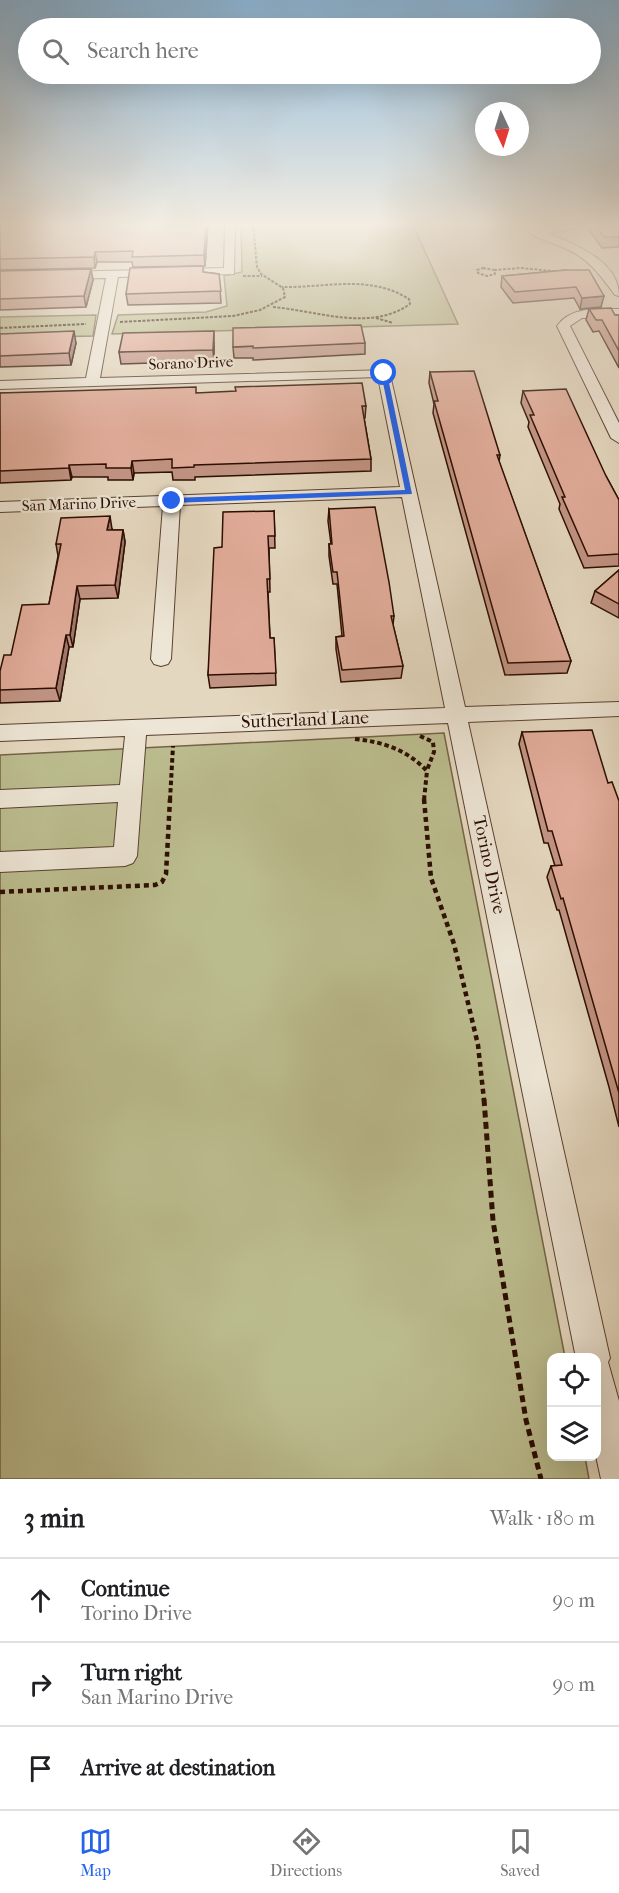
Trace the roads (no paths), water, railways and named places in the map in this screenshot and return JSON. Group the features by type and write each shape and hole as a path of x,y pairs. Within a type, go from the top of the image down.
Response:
{"street":[{"path":"92,382 109,294"},
{"path":"619,313 582,315 567,320 564,328 619,438"},
{"name":"Sorano Drive","path":"0,385 384,373"},
{"name":"Torino Drive","path":"384,373 592,1353"},
{"name":"San Marino Drive","path":"0,507 409,492"},
{"path":"161,659 172,501"},
{"name":"Sutherland Lane","path":"0,733 136,737 457,713 616,707"},
{"path":"0,862 125,856 136,737"},
{"path":"0,799 131,793"},
{"path":"601,1392 619,1479"}]}
